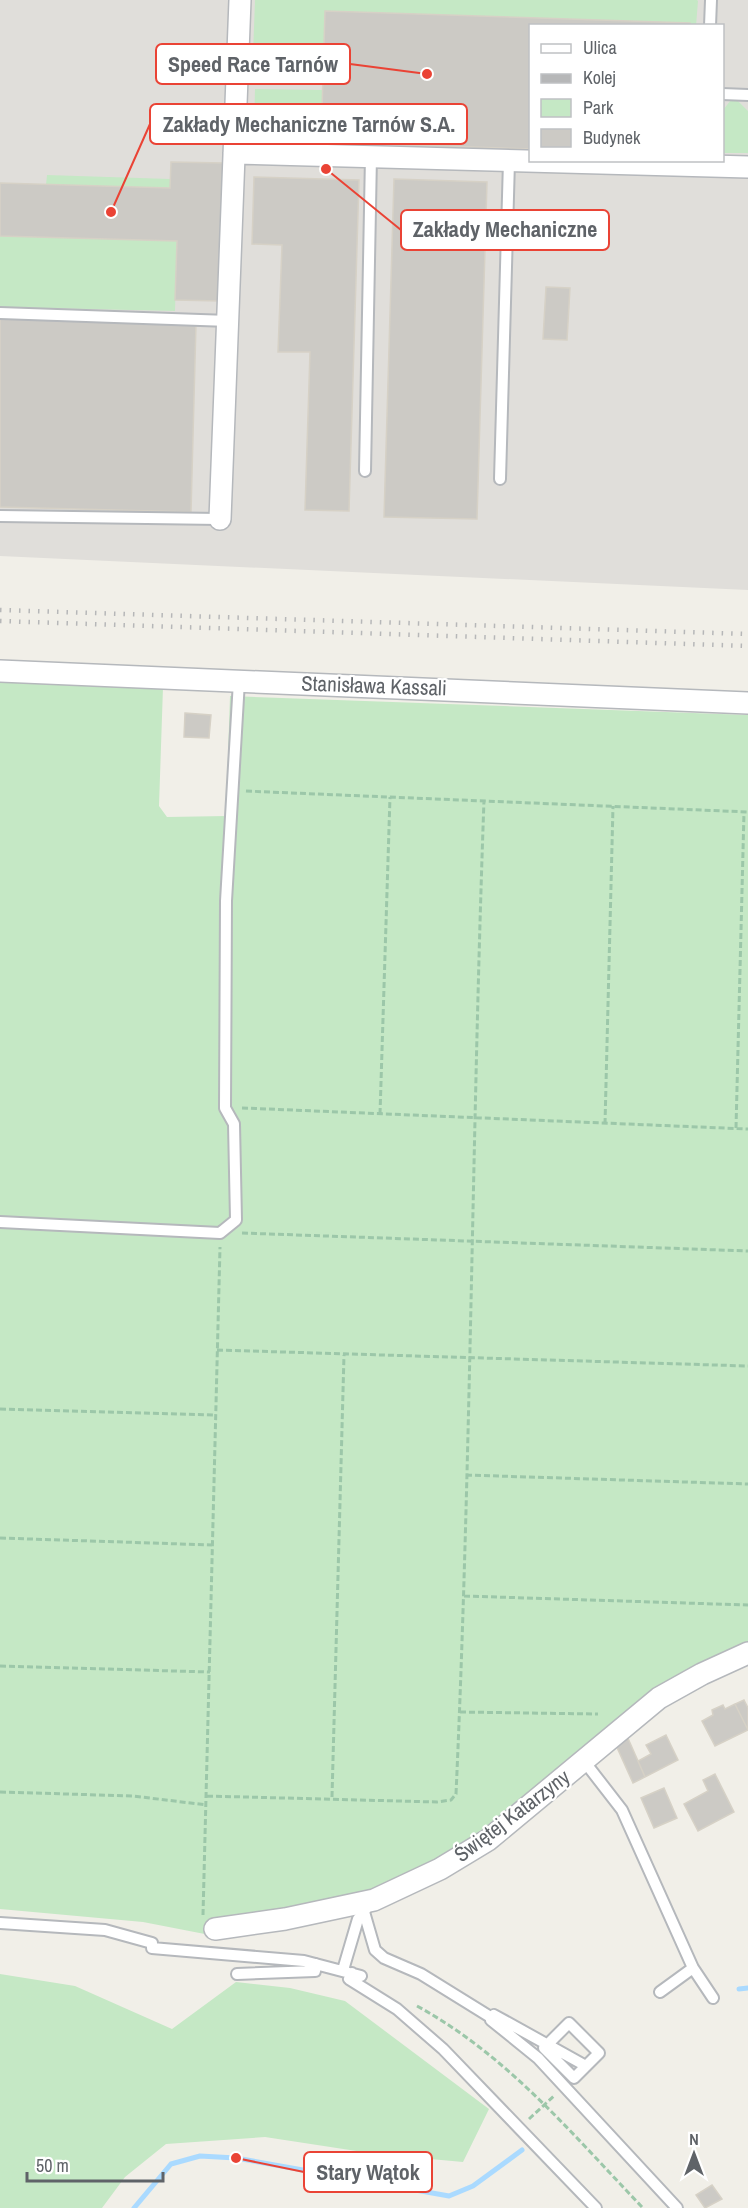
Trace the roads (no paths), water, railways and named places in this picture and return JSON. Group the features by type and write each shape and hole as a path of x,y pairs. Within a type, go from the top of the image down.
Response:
{"street":[{"path":"220,519 230,321 240,0"},
{"path":"234,153 529,161"},
{"path":"608,162 707,163 748,167"},
{"name":"Stanisława Kassali","path":"0,671 748,703"},
{"name":"Świętej Katarzyny","path":"216,1929 369,1906 440,1869 488,1839 659,1698 702,1674 748,1653"}],"lane":[{"path":"710,24 711,0"},
{"path":"724,94 748,95"},
{"path":"364,471 371,156"},
{"path":"500,479 509,161"},
{"path":"0,313 230,321"},
{"path":"0,516 220,519"},
{"path":"0,1222 220,1238 236,1220 234,1124 225,1108 226,901 239,681"},
{"path":"584,1761 622,1810 693,1968 713,1998"},
{"path":"369,1906 358,1919 350,1979 397,2009 442,2049 596,2208"},
{"path":"369,1906 375,1950 384,1958 421,1974 492,2018"},
{"path":"0,1923 105,1930 152,1944 152,1948"},
{"path":"138,1947 316,1964 352,1973"},
{"path":"237,1974 315,1971 316,1964"},
{"path":"660,1992 693,1968"},
{"path":"492,2018 494,2015 586,2066"},
{"path":"492,2018 490,2020 538,2058 677,2208"},
{"path":"569,2023 599,2053 574,2078 544,2048 547,2045 569,2023"}],"waterway":[{"path":"739,1989 748,1988"},
{"path":"134,2208 171,2164 200,2156 236,2158 449,2196 473,2186 522,2150"}],"railway":[{"path":"0,610 748,634"},
{"path":"0,621 748,646"}],"place":[{"name":"Speed Race Tarnów","path":"427,74"},
{"name":"Zakłady Mechaniczne","path":"326,169"},
{"name":"Zakłady Mechaniczne Tarnów S.A.","path":"111,212"},
{"name":"Stary Wątok","path":"236,2158"}]}
